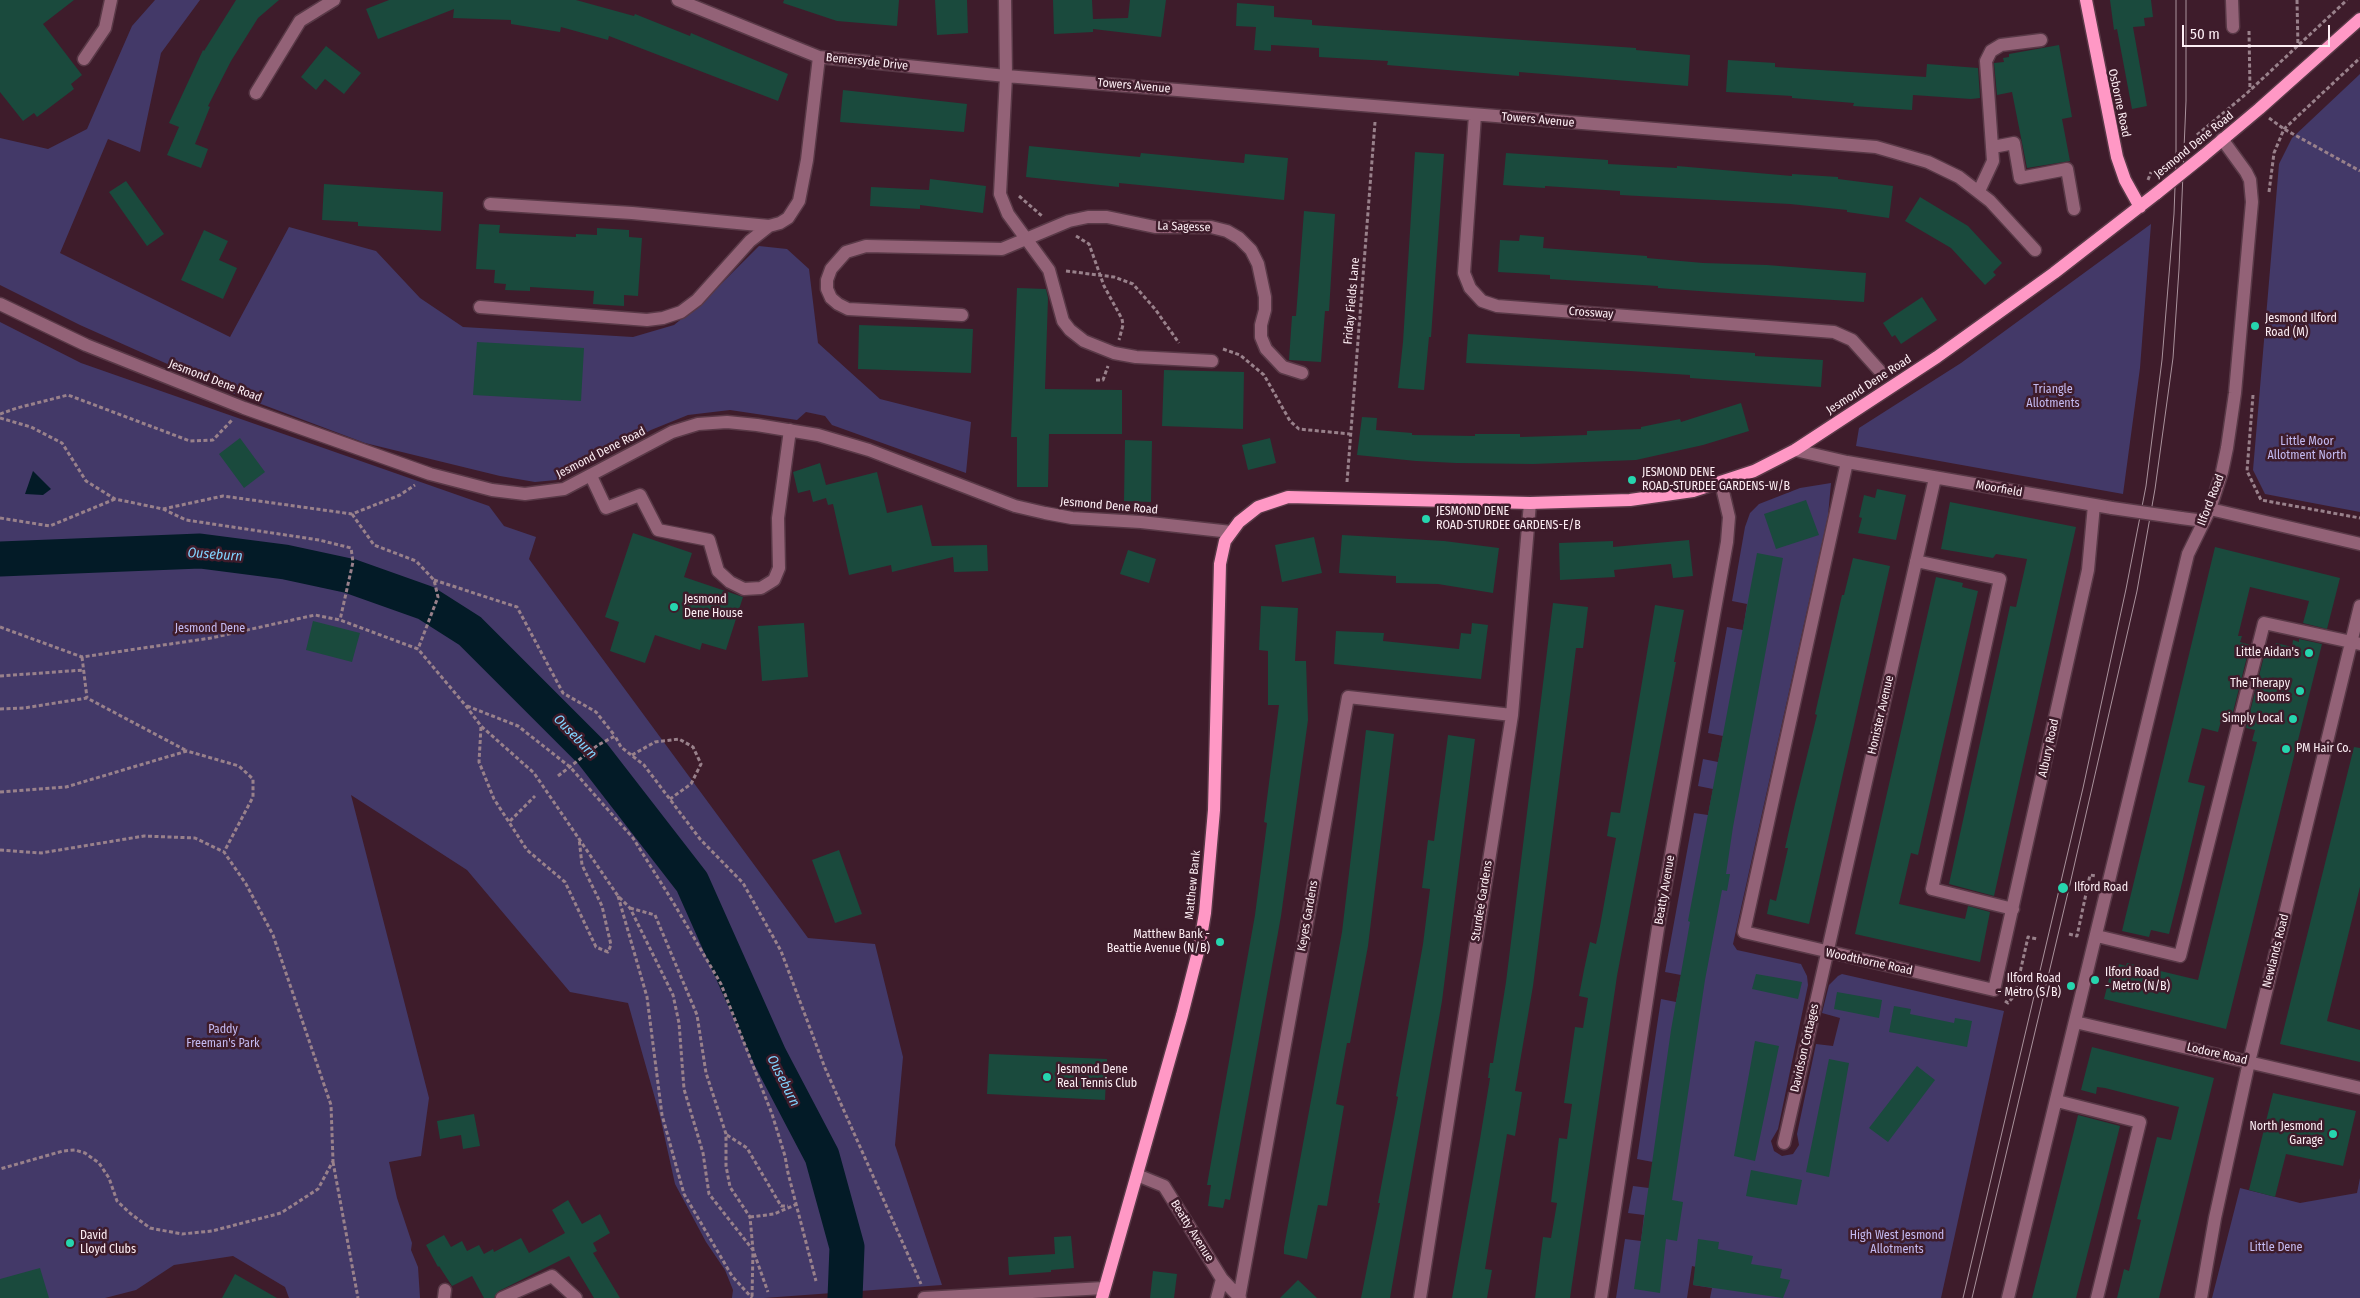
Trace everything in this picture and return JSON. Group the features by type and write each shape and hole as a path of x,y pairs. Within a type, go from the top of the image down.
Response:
{"main road":[{"name":"Osborne Road","path":"2086,0 2117,157 2126,180 2140,206"},
{"name":"Jesmond Dene Road","path":"1288,497 1530,503 1639,499 1664,496 1721,483 1754,471 1795,450 1878,397 1981,326 2203,156 2360,19"},
{"name":"Matthew Bank","path":"1103,1293 1182,1015 1199,948 1205,913 1216,756 1220,564 1222,552 1231,532 1248,514 1258,507 1288,497"}],"street":[{"path":"84,59 105,28 111,0"},
{"path":"256,93 300,20 334,0"},
{"name":"Bemersyde Drive","path":"678,0 819,57 1006,76"},
{"path":"1004,0 1006,76 1000,194 1008,214 1050,270 1063,321 1070,330 1084,341 1114,353 1136,357 1212,361"},
{"path":"2232,0 2233,27"},
{"path":"1979,191 1993,161 1994,147 1986,61 1991,51 2001,45 2041,40"},
{"path":"490,204 632,213 769,226 780,223 795,210 799,201 807,160 819,57"},
{"name":"Towers Avenue","path":"1006,76 1876,147 1928,162 1959,177 1979,191 2035,250"},
{"name":"Crossway","path":"1475,115 1464,273 1470,288 1482,301 1497,306 1834,332 1852,340 1879,370"},
{"name":"Ilford Road","path":"2008,1298 2058,1101 2075,1022 2188,554 2210,509 2222,472 2235,393 2252,202 2250,180 2222,140"},
{"path":"1994,147 2014,143 2020,178 2067,169 2074,209"},
{"name":"La Sagesse","path":"962,315 848,309 831,298 827,289 828,280 838,260 854,248 866,246 1002,249 1069,221 1088,217 1107,217 1156,227 1211,227 1227,231 1239,238 1250,250 1258,264 1266,297 1261,325 1261,337 1266,349 1283,367 1302,373"},
{"path":"480,307 647,320 663,318 681,312 697,300 750,241 769,226"},
{"name":"Jesmond Dene Road","path":"0,304 86,345 244,408 430,474 492,490 525,494 564,489 672,432 698,424 727,422 818,435 869,450 993,498 1045,513 1072,518 1141,522 1231,532"},
{"path":"591,476 606,508 640,495 658,530 709,540 718,571 730,582 744,590 761,588 774,580 779,568 778,518 790,430"},
{"name":"Moorfield","path":"1795,450 1847,462 1935,478 2112,508 2204,521"},
{"name":"Woodthorne Road","path":"1847,462 1744,932 1826,953 1994,990"},
{"name":"Honister Avenue","path":"1826,953 1935,478"},
{"name":"Beatty Avenue","path":"1601,1298 1658,928 1728,542 1729,516 1721,483"},
{"name":"Sturdee Gardens","path":"1420,1298 1512,715 1530,503"},
{"name":"Albury Road","path":"1994,990 2088,570 2094,505"},
{"path":"2210,509 2360,544"},
{"path":"1916,561 2000,579 1932,889 2013,909"},
{"name":"Newlands Road","path":"2201,1298 2215,1218 2249,1062 2356,643 2360,606"},
{"path":"2097,936 2180,956 2264,623 2356,643"},
{"name":"Keyes Gardens","path":"1240,1298 1348,697 1512,715"},
{"name":"Davidson Cottages","path":"1784,1143 1826,953"},
{"name":"Lodore Road","path":"2075,1022 2360,1088"},
{"path":"2058,1101 2140,1122 2097,1298"},
{"name":"Beatty Avenue","path":"1137,1175 1164,1186 1222,1279 1240,1298"},
{"path":"502,1298 552,1276 576,1298"},
{"path":"1217,1298 1222,1279"},
{"path":"926,1298 1103,1293"}],"path":[{"path":"2297,0 2298,47"},
{"path":"2197,135 2246,94 2347,0"},
{"path":"2249,27 2250,90"},
{"path":"2268,197 2270,168 2284,129 2360,58"},
{"name":"Friday Fields Lane","path":"1345,497 1376,107"},
{"path":"2284,129 2360,171"},
{"path":"1016,191 1025,203 1041,214 1050,229"},
{"path":"1069,236 1081,238 1089,244 1100,275 1122,319 1122,331 1114,353 1102,380 1096,380"},
{"path":"1050,270 1100,275 1124,280 1139,290 1170,329 1182,348"},
{"path":"1221,348 1240,355 1254,365 1272,388 1290,420 1298,429 1350,434"},
{"path":"2253,393 2247,471 2261,500 2360,518"},
{"path":"0,416 16,408 68,395 190,441 213,440 244,408"},
{"path":"0,416 31,427 62,443 86,480 116,499 163,509 186,520 319,540 351,548 353,562 340,620"},
{"path":"163,509 222,496 352,514 400,495 430,474"},
{"path":"0,518 50,526 116,499"},
{"path":"352,514 374,545 416,561 434,580 517,607 563,693 596,712 615,736 621,747 644,765 700,839 743,883 781,951 825,1068 926,1298"},
{"path":"418,649 438,597 434,580"},
{"path":"0,628 82,657 211,638 315,615 340,620 418,649 466,706 480,726 534,773 618,896 630,908 673,995 679,1023 684,1089 703,1153 709,1194 753,1250 768,1292"},
{"path":"82,657 87,698"},
{"path":"0,676 84,670"},
{"path":"0,709 24,708 87,698 187,751 238,766 252,779 253,797 224,852"},
{"path":"466,706 518,726 570,767 633,838 721,984 772,1114 786,1156 795,1205 816,1281"},
{"path":"480,726 479,762 494,799 527,850 565,882 596,947 608,952 611,945 602,906 582,865 579,838"},
{"path":"558,776 598,745 615,736"},
{"path":"632,755 655,742 679,739 693,747 702,764 690,784 670,799"},
{"path":"0,792 66,787 187,751"},
{"path":"510,821 535,796"},
{"path":"0,850 42,853 144,836 195,838 224,852 246,884 273,935 331,1106 333,1161 358,1298"},
{"path":"618,896 647,997 662,1115 684,1194 732,1276 752,1298"},
{"path":"630,908 654,915 697,1015 706,1073 726,1134 726,1166 730,1187 750,1217 753,1250 752,1298"},
{"path":"1994,990 2008,1003 2012,999 2015,995 2028,937 2037,939"},
{"path":"726,1134 747,1148 781,1206 795,1205"},
{"path":"0,1169 63,1151 75,1150 85,1153 99,1163 109,1178 117,1201 131,1214 150,1228 182,1234 212,1231 281,1213 318,1189 333,1161"},
{"path":"750,1217 774,1214 788,1206"}],"green space":[{"path":"155,0 200,0 161,53 140,152 108,139 60,253 230,337 289,227 376,251 420,298 463,327 633,337 674,325 706,299 759,246 787,249 809,269 818,343 880,399 971,422 966,473 832,425 825,416 806,412 797,420 730,410 688,415 651,430 576,472 556,480 535,482 500,476 365,443 237,395 80,325 0,285 0,138 48,149 87,129 132,26"},
{"name":"Little Moor Allotment North","path":"2360,74 2360,512 2265,494 2253,470 2279,164 2292,138"},
{"name":"Triangle Allotments","path":"2151,224 2140,368 2123,494 1856,446 1859,428 1961,363"},
{"name":"Jesmond Dene","path":"0,322 81,363 489,506 504,526 536,537 529,559 808,938 875,944 903,1057 895,1145 942,1285 764,1298 732,1298 733,1290 725,1270 706,1242 675,1184 660,1116 628,1003 570,992 467,870 351,795 429,1098 421,1156 389,1162 397,1198 412,1243 411,1250 418,1267 420,1298 289,1298 285,1287 233,1256 174,1265 136,1290 105,1298 0,1298"},
{"name":"High West Jesmond Allotments","path":"1831,483 1828,516 1733,944 1737,950 1801,964 1807,976 1808,985 1778,1129 1771,1141 1774,1151 1782,1156 1793,1154 1799,1145 1797,1134 1816,1044 1833,1046 1840,1018 1822,1013 1829,985 1838,976 1842,974 2004,1011 1941,1298 1710,1298 1712,1288 1693,1285 1696,1267 1692,1266 1687,1298 1616,1298 1625,1239 1641,1241 1644,1215 1628,1213 1633,1186 1649,1188 1653,1162 1637,1159 1661,999 1676,1002 1681,975 1665,972 1694,813 1708,815 1713,789 1698,786 1703,759 1718,762 1723,736 1708,733 1727,627 1743,630 1747,604 1732,601 1745,527 1750,513 1759,504 1800,488"},
{"name":"Little Dene","path":"2360,1178 2360,1298 2212,1298 2240,1188 2300,1203 2357,1193"}],"water":[{"path":"33,471 51,489 43,495 25,494"}],"building":[{"path":"0,0 74,0 43,24 82,75 71,84 74,89 37,117 34,113 23,121 0,92"},
{"path":"236,0 279,0 258,18 231,61 208,106 210,107 195,144 208,149 201,168 167,155 179,127 169,123 203,50"},
{"path":"389,0 576,0 634,16 635,14 690,36 691,33 788,74 778,101 609,36 608,40 561,27 560,32 511,24 511,20 453,18 454,9 378,39 366,9"},
{"path":"784,0 899,0 897,26 837,21 783,3"},
{"path":"935,0 967,0 968,33 937,35"},
{"path":"1053,0 1092,0 1093,19 1128,18 1130,0 1166,0 1161,37 1093,29 1093,32 1054,34"},
{"path":"2110,0 2151,0 2153,17 2144,18 2145,26 2133,27 2147,106 2132,109 2117,29 2114,30"},
{"path":"1237,3 1274,6 1274,17 1312,20 1312,25 1636,48 1636,50 1690,55 1688,86 1519,72 1519,76 1387,65 1388,61 1319,57 1319,48 1271,45 1271,51 1254,50 1256,27 1236,26"},
{"path":"2059,45 2072,117 2062,119 2070,161 2027,168 2012,92 1997,95 1994,63 2004,62 2003,58 2009,57 2009,54"},
{"path":"326,46 361,73 344,94 325,79 316,90 301,77"},
{"path":"1728,60 1775,63 1775,67 1926,77 1927,64 1978,68 1980,98 1913,95 1912,110 1853,106 1854,103 1792,98 1792,96 1726,92"},
{"path":"843,90 967,104 964,132 840,122"},
{"path":"1029,146 1140,157 1141,153 1244,163 1245,154 1288,158 1284,200 1119,183 1119,187 1026,177"},
{"path":"1415,152 1444,154 1431,337 1429,337 1424,390 1398,388 1403,342"},
{"path":"1506,153 1608,160 1608,164 1677,168 1677,166 1792,176 1792,174 1838,177 1838,179 1893,186 1889,218 1847,212 1847,210 1790,204 1620,195 1620,191 1503,185"},
{"path":"930,179 986,186 983,213 920,205 920,209 870,206 871,187 929,190"},
{"path":"126,181 164,234 147,246 109,192"},
{"path":"324,184 443,192 441,231 358,226 358,222 322,220"},
{"path":"1920,197 1968,226 2002,263 1993,272 1996,275 1985,285 1951,248 1905,221"},
{"path":"1304,211 1335,214 1329,311 1325,311 1321,362 1289,360 1292,316 1296,316"},
{"path":"479,224 500,225 499,233 576,237 576,234 597,235 597,228 629,230 629,237 642,238 638,296 624,295 624,306 593,304 594,291 530,287 530,291 505,290 506,284 494,283 495,270 476,269"},
{"path":"204,230 228,241 219,260 237,268 223,299 181,280"},
{"path":"1520,235 1544,237 1543,248 1647,256 1647,258 1703,263 1767,265 1866,273 1864,302 1658,288 1658,286 1550,279 1550,275 1498,272 1500,240 1519,241"},
{"path":"1017,288 1046,289 1048,298 1045,389 1122,390 1122,434 1049,434 1048,487 1017,487 1017,437 1011,437"},
{"path":"1922,297 1937,320 1901,344 1895,335 1892,337 1883,323"},
{"path":"859,325 973,329 971,373 858,369"},
{"path":"1468,334 1755,353 1755,356 1823,360 1821,387 1690,378 1690,375 1466,363"},
{"path":"477,342 584,348 581,401 473,395"},
{"path":"1164,370 1244,372 1243,429 1162,426"},
{"path":"1741,403 1749,431 1703,445 1636,460 1533,464 1456,463 1357,455 1362,417 1377,418 1376,430 1412,433 1412,435 1475,436 1475,434 1520,434 1520,437 1587,435 1587,431 1641,429 1641,427 1680,419 1681,422"},
{"path":"240,438 265,472 244,488 219,454"},
{"path":"1270,438 1276,463 1248,470 1242,445"},
{"path":"1125,440 1152,441 1151,502 1124,501"},
{"path":"820,463 826,485 877,472 887,513 922,505 932,546 987,545 988,571 954,572 953,557 892,572 891,565 849,575 833,504 828,505 826,498 813,502 810,490 798,493 793,472"},
{"path":"1877,489 1906,495 1896,540 1858,533 1862,518 1859,517 1864,495 1875,498"},
{"path":"1806,500 1819,535 1776,549 1764,514"},
{"path":"1950,502 2076,527 1994,896 1949,884 2010,606 2016,607 2027,559 1996,554 1993,558 1941,549"},
{"name":"Jesmond Dene House","path":"633,533 692,553 684,577 743,597 726,650 702,643 700,650 655,635 645,663 610,651 619,622 605,617"},
{"path":"1342,535 1444,541 1499,548 1493,593 1438,584 1396,583 1396,576 1339,573"},
{"path":"1314,537 1322,573 1282,582 1275,545"},
{"path":"1689,540 1693,576 1673,578 1671,564 1614,570 1615,577 1560,580 1559,543 1613,541 1613,547"},
{"path":"2215,547 2340,578 2327,629 2303,623 2309,601 2250,587 2238,636 2242,636 2240,642 2250,645 2230,724 2221,721 2218,732 2202,728 2188,782 2205,786 2182,883 2169,934 2151,930 2149,937 2122,931"},
{"path":"1128,550 1156,559 1149,583 1120,574"},
{"path":"1757,553 1783,558 1733,827 1726,874 1730,874 1727,891 1722,890 1705,980 1672,1200 1683,1202 1677,1241 1666,1239 1660,1293 1634,1289 1671,1030 1690,922 1688,921"},
{"path":"1853,558 1890,566 1809,924 1767,914 1770,899 1776,901 1788,848 1785,848 1817,715 1815,714 1842,595 1844,595"},
{"path":"1936,577 1963,583 1962,587 1978,591 1918,855 1911,853 1899,904 1965,919 1968,906 1990,912 1980,962 1855,934"},
{"path":"1553,603 1588,607 1583,648 1576,648 1533,986 1515,1091 1522,1092 1515,1136 1507,1134 1485,1269 1492,1270 1487,1298 1452,1298 1490,1078 1488,1078 1490,1063 1493,1063 1506,982"},
{"path":"1655,605 1684,610 1617,976 1570,1298 1535,1298 1543,1237 1551,1238 1557,1203 1551,1202 1559,1138 1567,1139 1572,1104 1564,1103 1575,1027 1583,1028 1588,998 1579,996 1590,942 1596,944 1600,926 1616,838 1607,836 1611,812 1620,813"},
{"path":"1261,606 1298,608 1295,661 1306,661 1308,720 1281,916 1230,1200 1225,1199 1223,1208 1208,1206 1211,1185 1207,1185 1255,915 1267,823 1264,822 1279,705 1268,705 1268,651 1259,650"},
{"path":"313,621 360,633 352,662 306,650"},
{"path":"804,623 808,677 762,681 758,626"},
{"path":"1472,623 1488,625 1481,679 1334,664 1336,631 1384,633 1383,641 1459,649 1461,633 1471,634"},
{"path":"2299,639 2322,644 2226,1029 2104,999 2111,971 2117,972 2119,964 2126,966 2127,963 2198,980 2257,742 2252,741 2255,730 2246,728 2266,648 2274,651 2276,643 2292,647 2293,640 2299,642"},
{"path":"1366,730 1394,734 1368,946 1350,1043 1347,1043 1336,1104 1344,1106 1327,1206 1318,1205 1307,1259 1284,1254 1284,1247 1342,932"},
{"path":"1448,735 1475,739 1442,1001 1390,1298 1361,1298 1380,1203 1378,1203 1398,1097 1396,1096 1423,944 1430,889 1422,888 1428,840 1434,841"},
{"path":"2354,747 2360,748 2360,887 2327,1021 2360,1030 2360,1062 2280,1044"},
{"path":"839,850 862,914 835,923 812,860"},
{"path":"1756,974 1802,982 1798,999 1752,989"},
{"path":"1837,992 1882,1000 1879,1018 1834,1009"},
{"path":"1894,1006 1911,1009 1910,1014 1954,1023 1955,1018 1972,1021 1967,1047 1889,1032"},
{"path":"1755,1041 1779,1046 1755,1161 1734,1156"},
{"path":"2092,1047 2214,1078 2159,1298 2117,1298 2124,1269 2129,1271 2141,1220 2137,1219 2157,1137 2171,1140 2179,1107 2105,1088 2097,1087 2096,1094 2081,1090"},
{"name":"Jesmond Dene Real Tennis Club","path":"989,1054 1107,1059 1105,1100 987,1094"},
{"path":"1829,1059 1849,1063 1829,1177 1806,1172"},
{"path":"1917,1066 1935,1080 1888,1142 1869,1128"},
{"path":"2273,1093 2356,1111 2343,1166 2286,1154 2275,1197 2249,1190"},
{"path":"474,1114 480,1146 463,1149 461,1135 440,1139 437,1121"},
{"path":"2078,1115 2120,1126 2116,1142 2076,1298 2032,1298"},
{"path":"1751,1170 1802,1180 1797,1205 1746,1196"},
{"path":"568,1200 582,1224 600,1214 610,1233 593,1243 597,1251 593,1253 620,1298 594,1298 569,1256 499,1291 494,1298 484,1298 472,1276 452,1286 438,1267 426,1245 444,1235 451,1247 462,1241 467,1251 479,1245 484,1254 493,1249 494,1252 521,1238 529,1253 565,1233 552,1210"},
{"path":"1071,1236 1074,1268 1051,1270 1051,1272 1009,1275 1008,1257 1055,1254 1054,1237"},
{"path":"1698,1239 1719,1242 1718,1249 1753,1256 1751,1264 1782,1269 1780,1278 1790,1280 1783,1298 1693,1285"},
{"path":"40,1268 49,1298 0,1298 0,1279"},
{"path":"1153,1271 1177,1274 1174,1298 1150,1298"},
{"path":"235,1274 277,1298 222,1298"},
{"path":"1298,1280 1317,1298 1280,1298"}],"waterway":[{"name":"Ouseburn","path":"0,559 200,551 285,562 350,576 426,603 470,631 592,753 692,882 770,1057 822,1156 847,1247 845,1298"}],"tram line":[{"path":"1963,1298 2083,788 2146,486 2162,360 2174,214 2176,0"},
{"path":"1972,1298 2137,591 2155,489 2173,358 2179,269 2186,101 2186,0"}],"place":[{"name":"Jesmond Ilford Road (M)","path":"2255,326"},
{"name":"JESMOND DENE ROAD-STURDEE GARDENS-W/B","path":"1632,480"},
{"name":"JESMOND DENE ROAD-STURDEE GARDENS-E/B","path":"1426,519"},
{"name":"Jesmond Dene House","path":"674,607"},
{"name":"Little Aidan's","path":"2309,653"},
{"name":"The Therapy Rooms","path":"2300,691"},
{"name":"Simply Local","path":"2293,719"},
{"name":"PM Hair Co.","path":"2286,749"},
{"name":"Ilford Road","path":"2063,888"},
{"name":"Matthew Bank - Beattie Avenue (N/B)","path":"1220,942"},
{"name":"Ilford Road - Metro (N/B)","path":"2095,980"},
{"name":"Ilford Road - Metro (S/B)","path":"2071,986"},
{"name":"Jesmond Dene Real Tennis Club","path":"1047,1077"},
{"name":"North Jesmond Garage","path":"2333,1134"},
{"name":"David Lloyd Clubs","path":"70,1243"}],"park label":[{"name":"Paddy Freeman's Park","path":"223,1037"}]}
